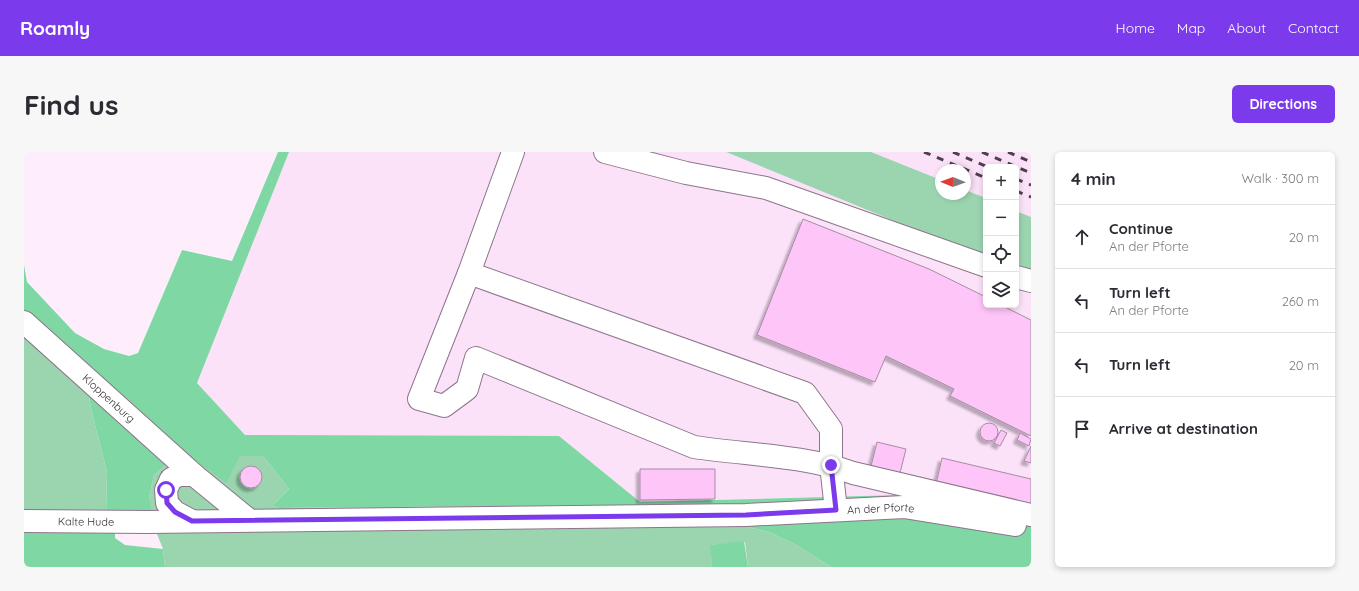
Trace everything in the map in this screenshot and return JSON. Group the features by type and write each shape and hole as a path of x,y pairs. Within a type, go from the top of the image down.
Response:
{"street":[{"path":"513,152 469,273 419,400 444,406 468,389 476,358 694,447 726,452 752,453 831,465 853,473 1031,515"},
{"path":"605,152 686,174 766,188 983,265"},
{"path":"469,273 805,393 831,429 831,465 836,510"},
{"path":"1019,277 1031,281"},
{"name":"Kloppenburg","path":"24,322 194,475"},
{"name":"An der Pforte","path":"192,521 175,512 167,503 166,490 171,479 179,475 194,475"},
{"path":"194,475 249,520"},
{"name":"An der Pforte","path":"147,522 746,515 904,507 1031,528"},
{"name":"Kalte Hude","path":"24,521 147,522"}],"shaded area":[{"path":"289,152 726,152 942,241 983,254 983,308 1019,308 1019,266 1031,270 1031,519 900,495 640,502 559,436 245,435 197,383"},
{"path":"871,152 1031,152 1031,217 1019,212 1019,164 983,164 983,197 971,192 971,164 935,164 935,178"}],"green space":[{"path":"278,152 289,152 197,383 245,435 559,436 640,502 900,495 1031,519 1031,567 831,567 798,546 769,532 744,526 742,504 279,508 273,505 289,489 263,456 240,456 226,483 183,451 154,475 149,498 152,515 106,515 107,472 92,413 83,366 24,312 24,265 27,282 75,333 104,349 129,356 138,353 182,250 232,261"},
{"path":"726,152 871,152 935,178 935,200 971,200 971,192 983,197 983,254 938,239"},
{"path":"1019,212 1031,217 1031,270 1019,266"},
{"path":"24,312 83,366 92,413 107,472 106,515 149,498 154,475 183,451 240,456 263,456 289,489 274,504 279,508 743,504 744,526 769,532 798,546 831,567 748,567 745,542 711,545 712,567 165,567 163,549 155,529 24,530"},
{"path":"115,528 115,538 125,545 163,549 165,567 24,567 24,530"},
{"path":"744,541 748,567 712,567 710,545"}],"building":[{"path":"803,219 929,269 983,296 983,308 1007,308 1031,320 1031,436 950,396 954,389 886,356 875,382 757,335"},
{"path":"989,423 995,426 998,432 995,438 989,441 983,438 980,432 983,426"},
{"path":"1001,430 1007,433 1000,446 994,443"},
{"path":"1020,433 1031,439 1029,446 1017,440"},
{"path":"877,442 906,449 900,473 871,466"},
{"path":"1031,446 1031,463 1024,461"},
{"path":"942,458 1031,479 1031,507 936,484"},
{"path":"247,466 255,466 262,473 262,481 255,488 247,488 240,481 240,473"},
{"path":"640,469 715,469 715,499 640,500"}],"railway":[{"path":"924,152 983,177"},
{"path":"953,152 983,165"},
{"path":"982,152 1031,173"},
{"path":"1008,152 1031,162"},
{"path":"1019,180 1031,185"},
{"path":"1019,192 1031,197"}],"route":[{"path":"166,490 167,503 175,512 192,521 746,515 836,510 831,465"}]}
